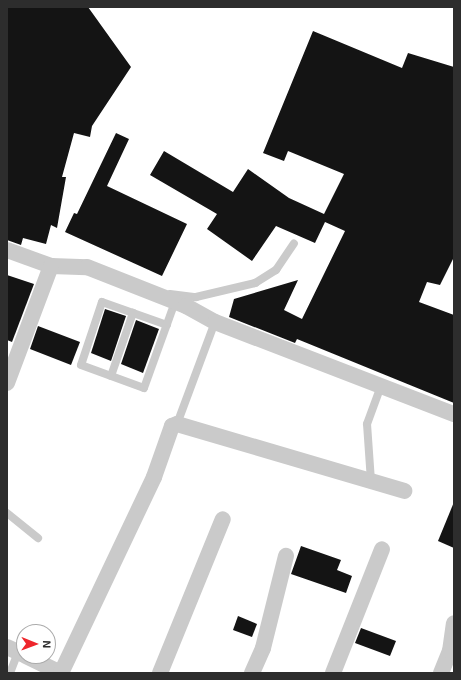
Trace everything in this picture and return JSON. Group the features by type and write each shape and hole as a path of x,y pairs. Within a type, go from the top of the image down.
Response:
{"street":[{"path":"7,250 51,266 87,266 175,302 215,322 454,414"},
{"path":"7,383 51,266"},
{"path":"42,664 61,673 154,477 172,426 177,424 404,491"},
{"path":"160,673 223,519"},
{"path":"333,673 382,550"},
{"path":"252,673 263,648 286,556"},
{"path":"441,673 450,651 454,623"}],"lane":[{"path":"148,291 196,297 255,283 276,270 294,243"},
{"path":"167,325 102,302 85,349 81,365 144,388 167,325 175,302"},
{"path":"111,376 133,313"},
{"path":"177,424 215,322"},
{"path":"371,481 367,424 381,386"},
{"path":"7,513 38,538"},
{"path":"10,673 16,660"}],"building":[{"path":"7,7 88,7 131,67 92,126 90,137 74,133 62,177 66,177 57,228 51,225 46,244 23,238 21,245 7,240"},
{"path":"313,31 402,68 408,53 454,67 454,257 440,285 427,282 419,302 454,315 454,403 297,339 295,343 229,317 234,299 298,280 284,310 302,319 345,231 325,222 315,243 276,226 252,261 207,229 217,214 150,175 164,151 233,192 248,169 289,198 324,214 344,174 288,151 284,161 263,153"},
{"path":"116,133 129,139 107,186 187,224 162,276 65,232 74,213 77,214"},
{"path":"7,275 34,284 12,342 7,340"},
{"path":"105,309 126,316 111,361 91,353"},
{"path":"136,320 159,329 143,373 121,364"},
{"path":"38,326 80,342 71,365 30,349"},
{"path":"454,502 454,548 438,541"},
{"path":"301,546 341,560 337,570 352,576 346,593 291,574"},
{"path":"238,616 257,624 252,637 233,630"},
{"path":"361,628 396,641 390,656 355,643"}]}
